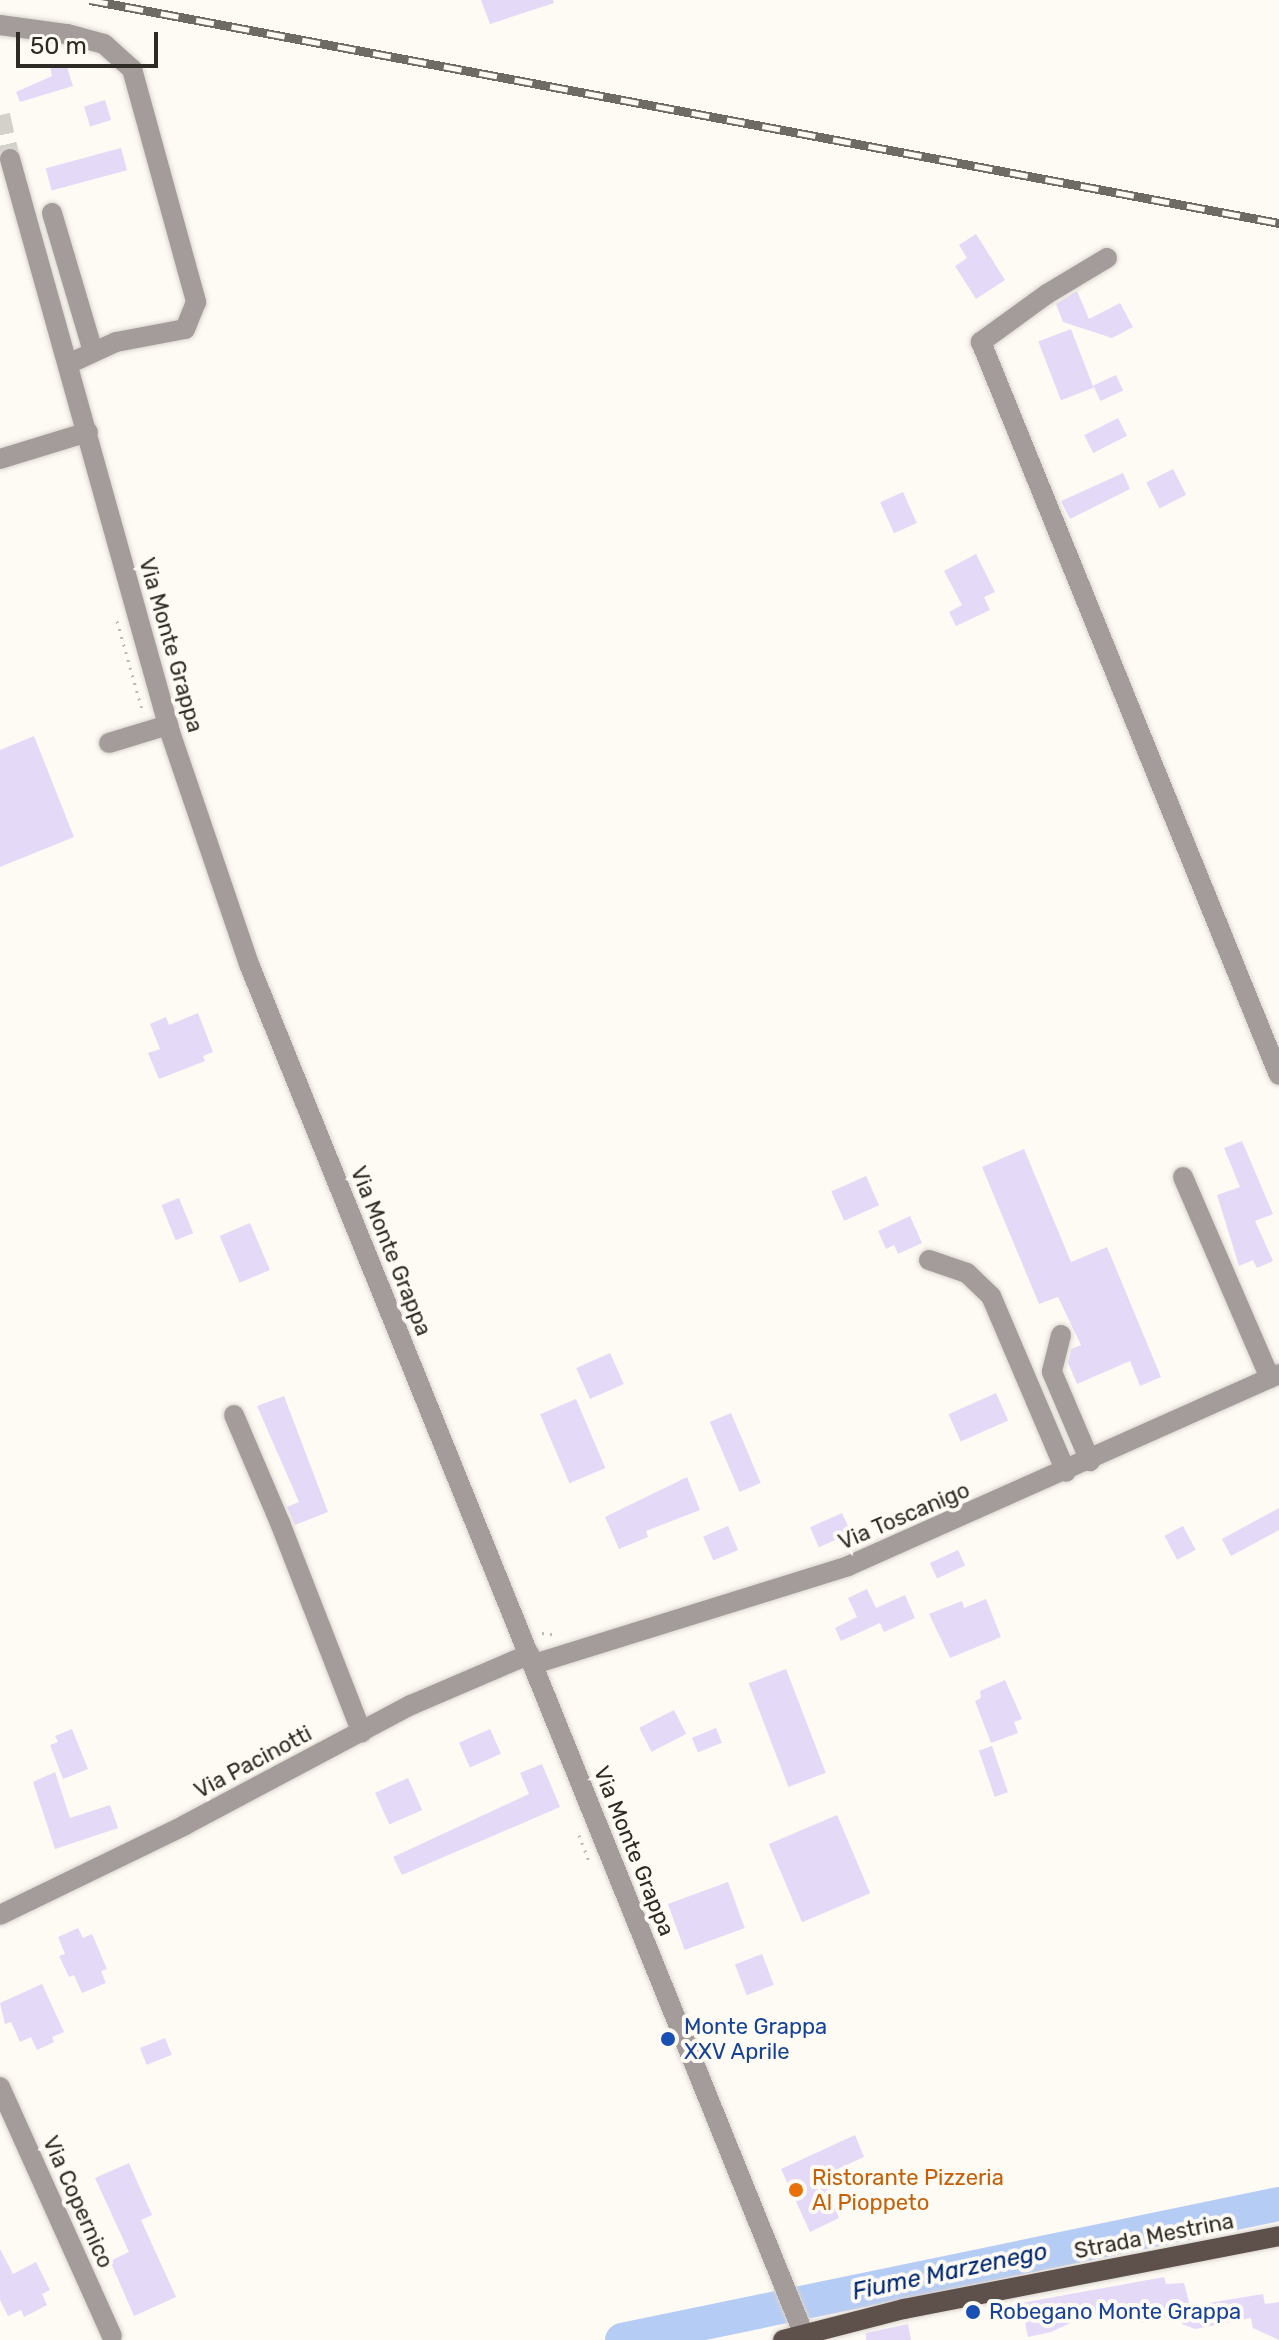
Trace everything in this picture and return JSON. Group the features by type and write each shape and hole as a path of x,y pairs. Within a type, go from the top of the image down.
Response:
{"main road":[{"name":"Strada Mestrina","path":"783,2340 802,2330 1279,2236"}],"street":[{"path":"0,25 67,34 104,44 132,69 196,302 185,329 116,342 68,364"},
{"name":"Via Monte Grappa","path":"10,159 168,725 249,964 802,2330"},
{"path":"52,213 93,351"},
{"path":"1107,258 1047,294 981,342 1279,1075"},
{"path":"0,459 88,432"},
{"path":"109,743 168,725"},
{"path":"1183,1177 1274,1376"},
{"path":"929,1260 967,1273 991,1296 1066,1472"},
{"path":"1061,1335 1052,1372 1090,1461"},
{"name":"Via Toscanigo","path":"532,1659 848,1566 1066,1472 1274,1376"},
{"path":"234,1415 362,1733"},
{"name":"Via Pacinotti","path":"0,1915 362,1733 411,1705 532,1659"},
{"name":"Via Copernico","path":"0,2087 112,2336"}],"building":[{"path":"481,0 553,0 554,3 490,24"},
{"path":"66,64 73,86 20,102 16,92 52,76 50,66"},
{"path":"105,100 111,120 90,127 84,106"},
{"path":"121,148 127,170 52,190 46,168"},
{"path":"976,234 1005,280 976,299 955,266 967,258 959,245"},
{"path":"1077,291 1089,319 1120,303 1133,327 1112,338 1063,322 1056,304"},
{"path":"1071,329 1094,388 1061,400 1038,342"},
{"path":"1116,375 1123,390 1101,401 1093,386"},
{"path":"1118,418 1127,436 1093,453 1084,435"},
{"path":"1173,469 1186,495 1159,508 1146,483"},
{"path":"1123,473 1130,489 1070,519 1061,501"},
{"path":"903,492 917,523 894,533 880,502"},
{"path":"976,554 995,592 984,597 990,610 956,626 949,612 962,605 944,571"},
{"path":"34,736 74,837 0,867 0,750"},
{"path":"198,1013 213,1052 203,1056 205,1061 159,1079 148,1053 160,1049 150,1024 166,1017 169,1025"},
{"path":"1242,1141 1273,1214 1255,1221 1273,1261 1257,1268 1253,1260 1239,1266 1217,1195 1240,1187 1224,1148"},
{"path":"1024,1149 1071,1262 1107,1247 1161,1377 1140,1386 1130,1361 1077,1384 1068,1363 1071,1349 1081,1345 1058,1297 1039,1304 982,1167"},
{"path":"866,1176 879,1205 844,1221 831,1191"},
{"path":"179,1198 193,1233 176,1240 161,1205"},
{"path":"910,1216 922,1243 898,1254 894,1245 886,1249 878,1231"},
{"path":"250,1223 270,1270 240,1283 220,1236"},
{"path":"610,1353 624,1384 590,1399 576,1368"},
{"path":"996,1393 1008,1420 961,1442 948,1414"},
{"path":"284,1396 328,1512 295,1525 287,1507 299,1502 257,1406"},
{"path":"576,1399 605,1468 569,1483 540,1414"},
{"path":"731,1413 761,1483 740,1492 710,1422"},
{"path":"687,1477 700,1510 646,1531 648,1537 619,1549 605,1517"},
{"path":"1279,1508 1279,1530 1231,1556 1222,1539"},
{"path":"842,1513 851,1533 819,1547 810,1527"},
{"path":"728,1526 738,1550 713,1560 703,1537"},
{"path":"1183,1526 1196,1550 1177,1560 1164,1536"},
{"path":"958,1550 965,1565 937,1579 930,1563"},
{"path":"867,1589 876,1608 905,1595 915,1618 884,1632 880,1623 841,1641 835,1628 857,1617 848,1598"},
{"path":"986,1599 1001,1637 950,1658 929,1614 962,1601 964,1608"},
{"path":"786,1669 826,1773 788,1787 749,1683"},
{"path":"1005,1680 1022,1719 1014,1722 1018,1733 991,1743 975,1701 981,1698 980,1691"},
{"path":"674,1710 686,1734 652,1752 639,1728"},
{"path":"716,1728 722,1743 698,1753 692,1738"},
{"path":"72,1729 88,1769 63,1779 50,1745 58,1742 55,1736"},
{"path":"490,1729 501,1754 470,1767 459,1743"},
{"path":"992,1746 1008,1792 995,1797 979,1751"},
{"path":"542,1764 560,1807 402,1875 393,1857 529,1794 520,1773"},
{"path":"55,1772 70,1818 110,1805 118,1828 55,1849 33,1782"},
{"path":"408,1778 422,1810 389,1825 375,1793"},
{"path":"837,1815 870,1893 802,1922 769,1844"},
{"path":"728,1882 745,1928 685,1950 668,1904"},
{"path":"78,1928 83,1938 92,1934 107,1969 101,1971 106,1983 82,1993 74,1975 69,1977 59,1956 65,1954 58,1937"},
{"path":"762,1954 774,1985 747,1995 735,1964"},
{"path":"42,1984 64,2032 52,2037 54,2042 37,2050 31,2037 20,2042 11,2022 5,2024 0,2003"},
{"path":"165,2038 172,2055 147,2065 140,2048"},
{"path":"855,2135 864,2157 822,2176 839,2218 810,2232 781,2169"},
{"path":"129,2163 152,2215 141,2220 176,2297 134,2316 110,2261 129,2252 95,2178"},
{"path":"0,2249 13,2274 36,2262 50,2290 42,2294 47,2305 24,2317 21,2310 8,2316 0,2300"},
{"path":"1164,2277 1166,2284 1184,2283 1190,2306 1263,2294 1265,2304 1279,2302 1279,2340 1253,2328 1251,2318 1195,2329 1182,2324 1181,2315 1140,2323 1137,2307 1084,2317 1051,2332 1028,2337 1021,2303"},
{"path":"908,2324 911,2340 866,2340 866,2333"}],"waterway":[{"name":"Fiume Marzenego","path":"622,2340 1279,2204"}],"tunnel":[{"path":"0,115 10,159"}],"railway":[{"path":"90,0 1279,223"}],"place":[{"name":"Monte Grappa XXV Aprile","path":"668,2039"},
{"name":"Ristorante Pizzeria Al Pioppeto","path":"796,2190"},
{"name":"Robegano Monte Grappa","path":"973,2312"}]}
